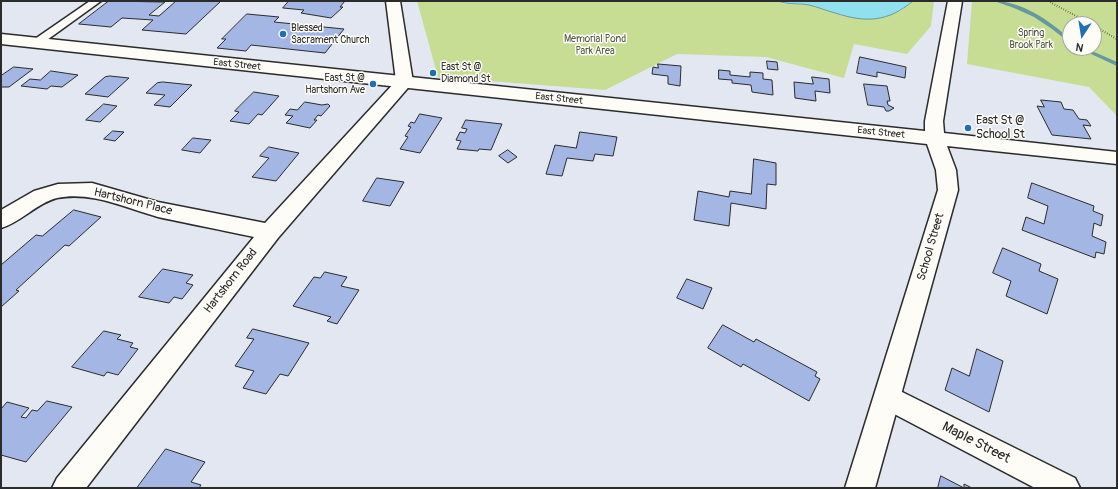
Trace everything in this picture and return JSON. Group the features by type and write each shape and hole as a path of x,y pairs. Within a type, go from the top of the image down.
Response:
{"street":[{"path":"393,1 405,82"},
{"name":"School Street","path":"860,488 948,190 946,170 935,139 934,121 956,1"},
{"name":"East Street","path":"1,39 1117,158"},
{"name":"Hartshorn Road","path":"67,488 270,232 405,82"},
{"name":"Hartshorn Place","path":"1,220 41,196 58,191 92,190 158,209 270,232"},
{"name":"Maple Street","path":"888,397 1065,488"}],"lane":[{"path":"36,43 96,1"}],"path":[{"path":"1048,1 1076,16"},
{"path":"1102,31 1117,39"}],"green space":[{"name":"Memorial Pond Park Area","path":"417,1 778,1 784,4 809,5 843,16 901,11 913,1 934,1 931,26 907,54 854,44 844,78 766,57 677,54 605,90 438,77"},
{"name":"Spring Brook Park","path":"972,1 1117,1 1117,116 1089,87 967,64"}],"water":[{"path":"778,1 913,1 904,8 886,17 867,19 846,16 809,5"}],"building":[{"path":"109,1 165,2 149,15 159,16 176,1 221,1 186,34 142,30 153,20 122,18 111,27 79,24"},
{"path":"289,1 345,1 340,7 343,7 331,18 301,13 304,10 283,8"},
{"name":"Blessed Sacrament Church","path":"247,14 279,17 274,22 344,29 325,53 251,45 246,51 217,48 226,39 222,39"},
{"path":"860,57 906,67 905,78 877,72 877,77 857,73"},
{"path":"767,61 777,62 778,70 768,69"},
{"path":"658,64 681,66 680,86 668,84 668,76 652,74 653,67 658,68"},
{"path":"14,67 33,69 9,87 1,87 1,76"},
{"path":"719,70 730,71 730,75 750,77 750,72 763,73 763,79 772,80 773,95 752,92 751,85 732,83 732,80 719,79"},
{"path":"51,71 78,75 62,87 51,86 47,89 21,86 30,79 40,80"},
{"path":"110,76 129,78 108,97 85,94 105,77"},
{"path":"812,77 829,79 830,93 815,91 816,101 795,98 794,82 813,84"},
{"path":"163,82 192,85 170,107 154,105 165,95 146,93 157,83"},
{"path":"864,84 887,86 890,101 887,101 888,105 894,108 886,111 884,107 868,105"},
{"path":"254,92 279,96 262,115 258,114 249,124 230,121 239,112 235,111"},
{"path":"1041,100 1061,102 1064,109 1073,110 1079,119 1087,120 1091,126 1083,125 1091,139 1052,135 1037,106 1044,107"},
{"path":"305,102 322,105 328,104 330,106 321,116 318,115 314,120 317,120 310,128 286,123 293,116 285,115 290,109 297,110"},
{"path":"104,104 117,106 100,122 86,120"},
{"path":"420,114 442,118 420,153 400,149 408,137 405,136 411,127 408,126 411,122 414,123"},
{"path":"466,120 502,124 491,150 479,149 478,151 457,149 461,141 456,140 460,132 465,133 467,129 462,128"},
{"path":"113,131 124,132 115,141 104,139"},
{"path":"580,132 617,137 613,156 595,154 593,161 567,158 562,176 546,174 555,145 576,148"},
{"path":"193,138 211,140 200,153 182,150"},
{"path":"269,147 299,153 276,181 252,177 269,158 260,156"},
{"path":"508,150 517,157 508,163 499,156"},
{"path":"754,159 776,163 776,185 767,184 766,209 731,203 729,226 694,220 698,191 729,197 730,191 751,194"},
{"path":"377,178 404,182 390,206 363,201"},
{"path":"1032,183 1094,206 1093,211 1103,215 1101,226 1094,223 1092,236 1106,242 1104,254 1096,252 1095,258 1022,230 1026,217 1044,224 1048,206 1028,198"},
{"path":"74,210 101,217 69,246 65,245 16,290 19,291 1,307 1,265 36,235 42,236"},
{"path":"1003,248 1041,264 1039,271 1058,279 1047,314 1006,296 1011,281 993,273"},
{"path":"163,269 193,275 186,283 193,285 182,299 174,297 169,303 139,297"},
{"path":"325,272 347,277 341,286 359,290 337,324 327,321 331,317 293,306 314,277 320,278"},
{"path":"687,279 712,288 703,309 677,298"},
{"path":"723,325 754,342 756,339 817,372 815,376 820,379 809,401 743,364 741,367 708,348"},
{"path":"253,329 309,343 288,376 280,374 266,394 243,388 254,371 235,366 254,339 247,338"},
{"path":"104,331 121,335 117,339 133,343 130,347 138,349 118,375 107,372 104,376 72,367"},
{"path":"977,349 1003,361 989,412 945,390 952,368 969,376"},
{"path":"47,401 72,407 26,462 1,455 1,409 7,402 29,408 21,417 26,418 32,410 37,411"},
{"path":"166,449 205,462 191,482 201,485 199,488 137,488"},
{"path":"941,476 964,488 938,488"},
{"path":"964,484 972,488 964,488"}],"waterway":[{"path":"996,1 1006,3 1036,16 1062,35"},
{"path":"1099,56 1117,64"}],"place":[{"name":"Blessed Sacrament Church","path":"283,34"},
{"name":"East St @ Diamond St","path":"433,73"},
{"name":"East St @ Hartshorn Ave","path":"373,84"},
{"name":"East St @ School St","path":"968,128"}]}
